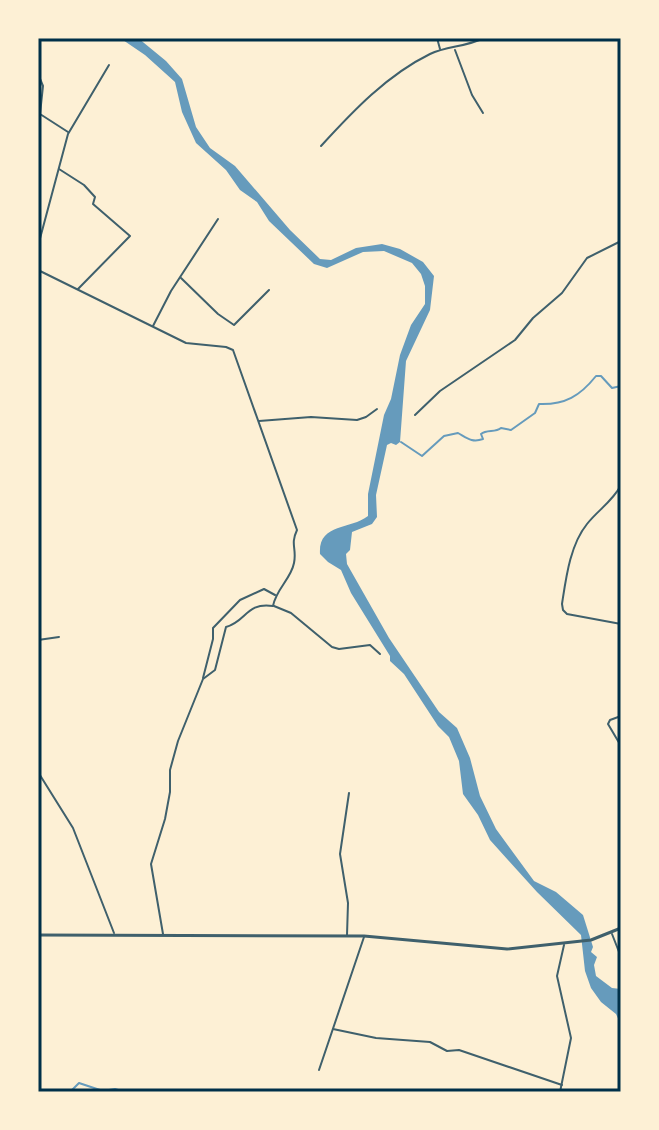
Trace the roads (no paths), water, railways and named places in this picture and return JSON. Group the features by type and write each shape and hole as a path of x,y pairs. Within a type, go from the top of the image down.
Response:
{"street":[{"path":"437,38 441,50"},
{"path":"321,146 398,73 441,50 455,49 484,38"},
{"path":"455,49 472,95 483,113"},
{"path":"38,246 69,132 109,65"},
{"path":"38,74 43,86 40,114 69,132"},
{"path":"58,168 88,188 95,196 93,204 130,235 77,290"},
{"path":"153,327 218,219"},
{"path":"38,228 42,231"},
{"path":"415,415 435,395 515,340 533,318 562,293 587,258 621,241"},
{"path":"38,270 186,343 233,350 297,530 292,541 295,554 293,568 275,596 273,606"},
{"path":"181,277 218,314 234,325 269,290"},
{"path":"257,421 311,417 357,420 377,409"},
{"path":"621,485 578,538 562,604 566,614 621,624"},
{"path":"163,934 151,864 165,819 174,755 203,679 213,628 222,616 250,594 264,589 275,596"},
{"path":"203,679 215,670 226,627 238,623 256,606 287,610 332,647 370,645 380,654"},
{"path":"38,640 59,637"},
{"path":"621,716 608,724 621,746"},
{"path":"38,772 73,828 115,934"},
{"path":"347,936 348,903 340,854 349,793"},
{"path":"38,935 364,936 507,949 582,942 621,928"},
{"path":"612,933 621,957"},
{"path":"319,1070 364,936"},
{"path":"560,1092 571,1038 558,987 564,944"},
{"path":"333,1029 376,1038 430,1042 439,1048 459,1050 562,1085"}],"water":[{"path":"120,38 138,38 166,61 182,79 196,127 210,148 235,166 290,230 320,259 331,260 356,248 382,244 400,249 423,262 434,276 430,310 406,361 400,442 387,445 376,495 377,517 372,524 352,532 350,550 346,554 347,564 389,638 439,712 457,728 470,758 480,796 496,829 534,881 556,892 583,915 593,947 591,952 597,957 594,965 596,976 612,988 621,989 621,1025 616,1014 601,1002 591,988 585,971 581,935 490,840 463,794 459,761 449,737 438,726 404,674 390,661 341,570 320,554 324,537 330,532 368,516 368,494 400,355 411,325 425,304 421,274 412,263 384,251 363,252 327,268 314,264 269,221 257,202 240,190 226,170 196,143 182,112 175,82"}],"waterway":[{"path":"401,442 422,456 444,436 458,433 476,440 483,439 481,434 486,432 501,428 511,430 535,413 539,404 571,398 596,376 601,376 612,388 621,386"},
{"path":"70,1092 79,1083 103,1091 115,1089 125,1092"},
{"path":"38,1092 50,1092"}]}
